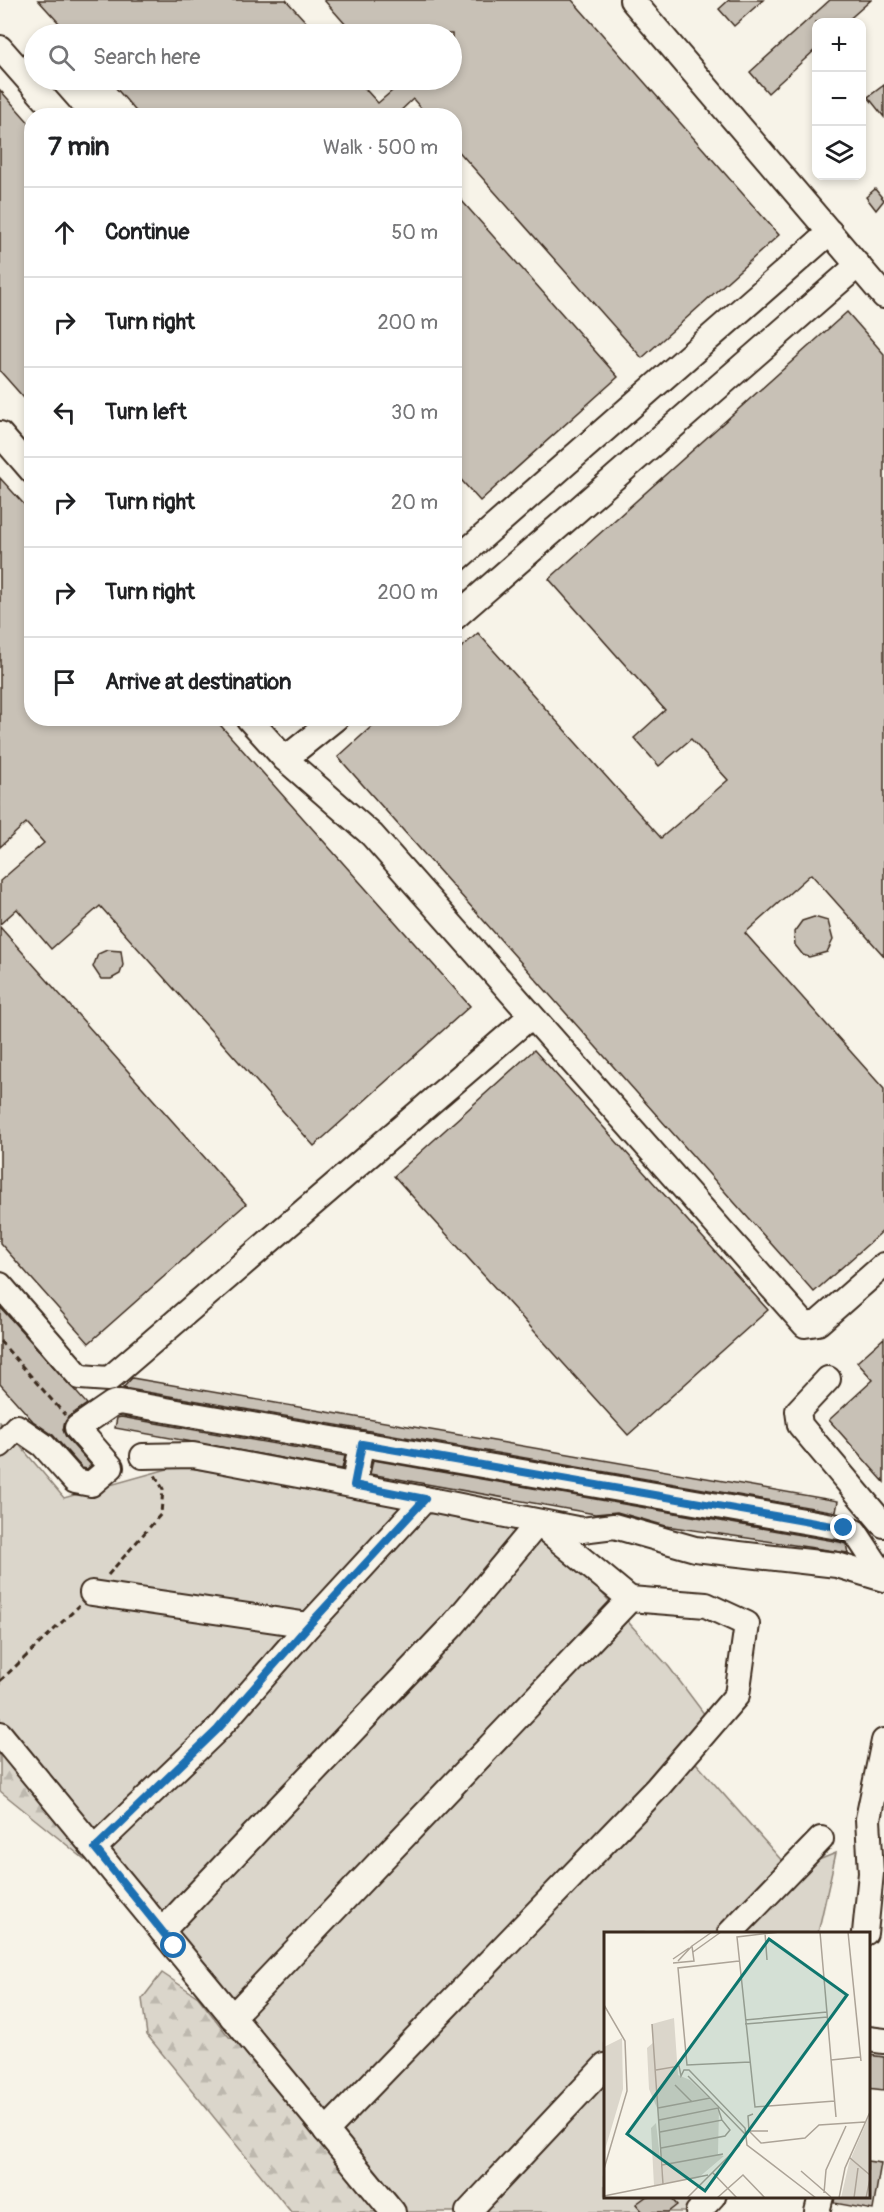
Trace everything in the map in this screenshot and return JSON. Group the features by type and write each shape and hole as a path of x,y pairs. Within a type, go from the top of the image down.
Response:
{"street":[{"path":"632,0 884,296"},
{"path":"0,48 24,75"},
{"path":"37,90 53,108"},
{"path":"462,555 830,232"},
{"path":"462,611 858,264"},
{"path":"0,434 24,462"},
{"path":"264,726 285,759 372,835 805,1325 818,1323 884,1265"},
{"path":"285,759 326,726"},
{"path":"0,1285 80,1377 109,1378 531,1016"},
{"path":"828,1379 798,1411 800,1425 884,1525"},
{"path":"0,1445 17,1427 43,1445 75,1481 91,1484 111,1467 77,1428 120,1402 844,1528 855,1532 884,1577"},
{"path":"354,1485 362,1444"},
{"path":"143,1456 193,1455 538,1523 582,1530 614,1526 695,1549 837,1564 884,1577"},
{"path":"95,1848 218,1729 309,1625 425,1499"},
{"path":"326,2131 657,1788 737,1695 747,1624 706,1605 630,1599 538,1523"},
{"path":"162,1931 453,1625 538,1523"},
{"path":"92,1593 309,1625"},
{"path":"232,2017 630,1599"},
{"path":"0,1734 393,2212"},
{"path":"865,1932 871,1873 868,1819 884,1741"},
{"path":"731,1932 821,1839"},
{"path":"869,2039 884,2041"},
{"path":"468,2212 604,2067"},
{"path":"698,2212 712,2197"},
{"path":"817,2212 821,2197"}],"path":[{"path":"0,1341 77,1428"},
{"path":"0,1681 92,1593 161,1514 164,1489 143,1456"}],"green space":[{"path":"0,1422 64,1498 178,1466 542,1527 669,1667 711,1723 689,1755 791,1871 836,1853 818,1932 604,1932 604,2197 727,2197 711,2212 393,2212 0,1734"},
{"path":"0,1734 132,1892 83,1858 0,1791"},
{"path":"162,1973 198,1997 229,2037 261,2053 393,2212 291,2212 147,2035 142,1999"}],"building":[{"path":"38,0 286,0 308,24 60,24"},
{"path":"324,0 572,0 779,235 642,358 462,155 462,108 421,108 413,99 403,108 133,108 118,90 366,90 378,103 393,90 462,90 462,24 345,24"},
{"path":"729,0 763,0 734,26 719,9"},
{"path":"830,0 871,0 851,18 812,18 812,53 768,93 750,72"},
{"path":"884,85 884,117 868,97"},
{"path":"0,90 24,117 24,398 0,371"},
{"path":"875,189 884,200 876,210 866,197"},
{"path":"462,201 618,377 480,501 462,481"},
{"path":"847,312 884,354 884,956 811,874 745,933 884,1089 884,1230 814,1292 338,757 372,726 462,726 462,647 478,633 661,838 728,780 691,739 659,766 634,738 665,710 549,579"},
{"path":"0,478 24,504 24,726 221,726 470,1006 314,1146 100,906 51,949 17,909 0,924 0,881 44,843 26,823 0,847"},
{"path":"814,917 828,921 833,940 827,952 809,957 803,955 795,945 794,932 802,921"},
{"path":"0,927 246,1204 89,1343 0,1243"},
{"path":"107,950 121,951 123,965 120,974 111,979 101,979 93,967 98,954"},
{"path":"534,1050 768,1310 628,1435 394,1176"},
{"path":"0,1307 87,1404 68,1417 63,1430 66,1437 91,1465 87,1469 82,1468 53,1435 33,1421 0,1384"},
{"path":"884,1338 884,1482 829,1420 873,1380 857,1362"},
{"path":"132,1378 838,1501 836,1512 123,1388"},
{"path":"117,1418 345,1456 342,1469 115,1428"},
{"path":"373,1460 840,1542 846,1544 848,1553 666,1526 617,1512 595,1514 370,1474"},
{"path":"869,2055 884,2057 884,2090 869,2088"},
{"path":"869,2161 881,2163 873,2210 834,2203 835,2197 869,2197"},
{"path":"646,2197 670,2197 677,2205 668,2212 643,2212 636,2204"}],"route":[{"path":"174,1946 95,1848 218,1729 309,1625 425,1499 354,1485 362,1444 844,1528"}]}
